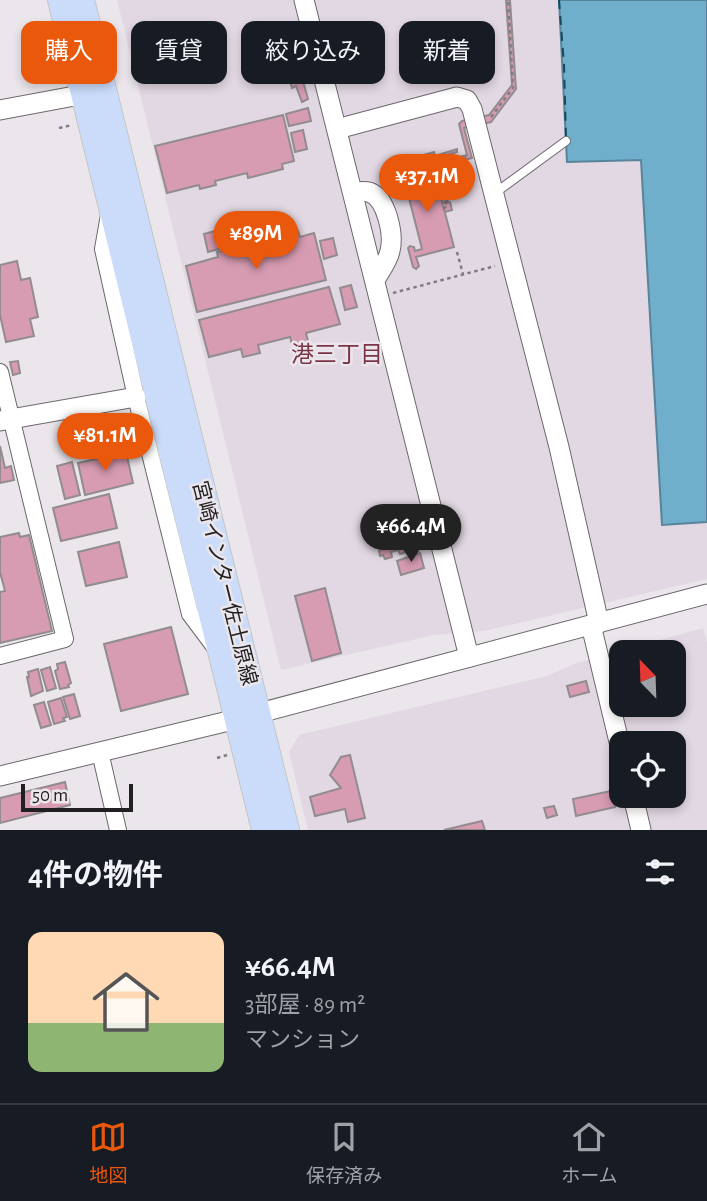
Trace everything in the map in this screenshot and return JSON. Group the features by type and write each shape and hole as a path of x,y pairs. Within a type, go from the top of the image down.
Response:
{"main road":[{"path":"44,0 58,21"},
{"path":"60,0 65,21"},
{"path":"82,0 93,93"},
{"path":"89,84 93,93"},
{"name":"宮崎インター佐土原線","path":"93,93 110,208 222,657 247,716 287,830"},
{"name":"宮崎インター佐土原線","path":"93,93 247,716 264,830"}],"street":[{"path":"304,0 353,192 383,282 469,657"},
{"path":"0,110 93,93"},
{"path":"337,129 457,97 467,100 472,109 559,447 617,731"},
{"path":"353,192 371,192 386,213 392,241 383,282"},
{"path":"110,208 103,249 136,397 190,614 222,657"},
{"path":"0,372 6,420 65,639 0,656"},
{"path":"6,420 136,397"},
{"path":"0,776 247,716 707,594"},
{"path":"100,752 118,830"},
{"path":"635,808 641,830"}],"lane":[{"path":"494,193 566,141"}],"path":[{"path":"390,166 400,203"},
{"path":"457,252 463,274"},
{"path":"383,282 391,294 497,265"}],"shaded area":[{"path":"117,0 559,0 567,162 641,159 662,524 707,522 707,579 484,631 434,635 281,670 138,84 227,84 227,21 131,21 131,57"},
{"path":"703,628 707,642 707,830 308,830 289,752 299,735 547,676 574,664 609,654 609,718 686,718 686,640 660,640"}],"water":[{"path":"559,0 707,0 707,522 662,525 641,160 567,162"}],"building":[{"path":"506,0 510,0 516,89 491,122 464,128 472,158 440,166 448,202 442,203 433,164 467,155 459,124 489,115 512,85"},
{"path":"291,84 304,84 308,99 302,102 296,86 292,88"},
{"path":"308,108 311,121 289,126 286,114"},
{"path":"283,115 294,161 282,164 283,169 248,178 247,173 215,181 216,185 200,189 199,185 167,193 155,146"},
{"path":"303,130 307,149 295,152 291,133"},
{"path":"457,149 457,152 438,158 438,155"},
{"path":"434,152 436,161 422,165 420,156"},
{"path":"417,171 418,175 434,171 454,247 416,257 419,266 416,269 408,248 414,247 415,251 422,249 408,194 402,195 398,176"},
{"path":"450,202 452,210 445,212 442,203"},
{"path":"237,225 241,243 208,252 204,234"},
{"path":"298,231 300,237 314,233 326,280 197,312 186,266 218,257 217,252 233,248 235,253 267,245 265,239"},
{"path":"333,238 337,255 324,259 320,241"},
{"path":"17,261 21,280 30,278 38,317 30,319 34,336 6,342 0,315 0,265"},
{"path":"351,285 357,307 345,310 340,288"},
{"path":"329,287 340,324 306,333 308,341 292,345 290,337 258,345 260,353 243,357 241,349 209,357 199,320"},
{"path":"18,361 20,373 13,375 10,362"},
{"path":"0,446 5,468 11,466 14,480 0,483"},
{"path":"126,452 133,483 85,495 78,463"},
{"path":"72,462 80,495 65,499 57,466"},
{"path":"109,494 117,528 61,541 53,508"},
{"path":"19,533 20,537 29,535 52,631 0,643 0,592 5,591 0,572 0,537"},
{"path":"415,535 419,548 400,554 398,550 391,552 392,557 385,559 383,555 380,556 379,551 385,548 384,546"},
{"path":"119,542 127,577 86,586 78,552"},
{"path":"420,553 424,568 401,575 397,561"},
{"path":"325,588 341,653 312,661 295,596"},
{"path":"171,627 188,694 121,711 104,644"},
{"path":"65,662 71,683 69,687 60,689 55,671 58,669 57,664"},
{"path":"50,667 56,688 47,691 41,670"},
{"path":"38,669 43,691 31,696 28,672"},
{"path":"586,681 589,692 570,697 567,686"},
{"path":"74,694 80,716 70,719 63,697"},
{"path":"61,698 67,717 63,718 65,721 54,724 48,702"},
{"path":"44,702 51,725 41,728 34,705"},
{"path":"350,755 365,818 348,822 345,809 315,816 310,797 341,788 330,775 341,757"},
{"path":"65,782 70,805 0,823 0,798"},
{"path":"609,791 611,808 576,816 573,799"},
{"path":"554,806 557,815 547,818 544,808"},
{"path":"482,821 485,830 444,830"}],"ferry route":[{"path":"559,0 566,140"}],"district":[{"name":"港三丁目","path":"337,354"}]}
